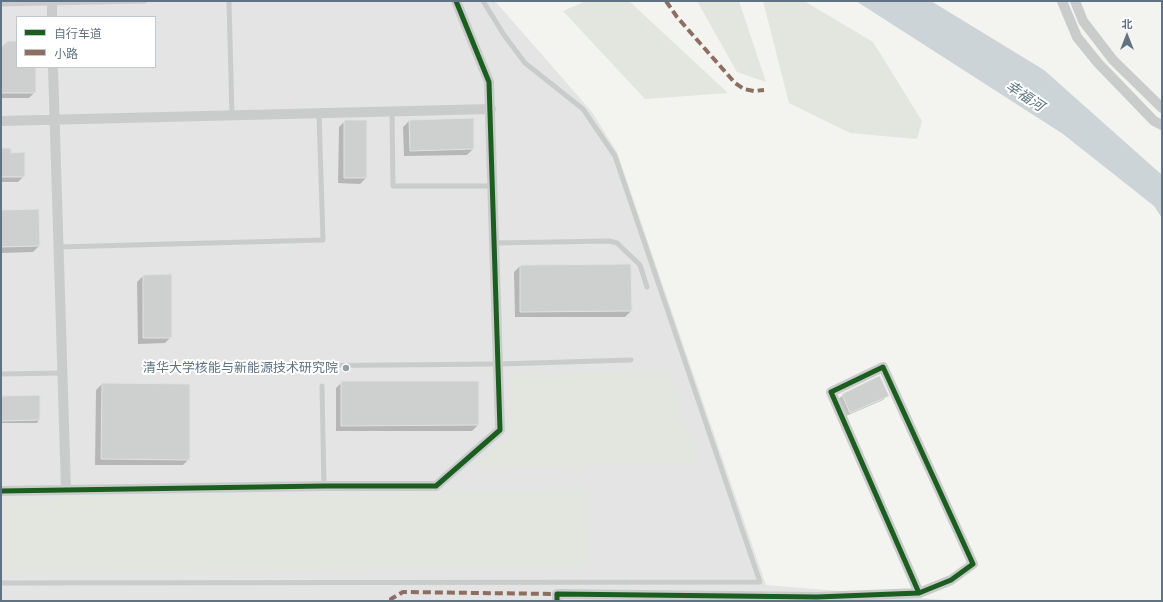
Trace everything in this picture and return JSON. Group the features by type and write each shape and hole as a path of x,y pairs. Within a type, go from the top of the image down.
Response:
{"street":[{"path":"1,491 324,486 436,486 500,430 489,82 456,1"},
{"path":"1075,1 1083,21 1099,43 1113,60 1162,108"},
{"path":"52,2 52,16"},
{"path":"1064,2 1077,37 1098,63 1154,121 1162,125"},
{"path":"53,68 66,490"},
{"path":"1,121 490,109"},
{"path":"557,601 557,594 817,597 919,593 950,580 972,564 883,368 831,392 919,593"}],"lane":[{"path":"1,4 145,1"},
{"path":"229,1 232,116"},
{"path":"1,583 760,582 615,156 583,109 526,63 504,35 483,1"},
{"path":"392,112 393,186 493,186"},
{"path":"58,247 323,240 319,114"},
{"path":"495,243 617,243 640,265 647,287"},
{"path":"281,366 499,364 631,360"},
{"path":"1,374 62,373"},
{"path":"322,386 324,486"}],"shaded area":[{"name":"清华大学核能与新能源技术研究院","path":"1,1 495,1 592,112 617,152 766,585 956,601 1,601"},
{"path":"586,1 629,1 728,93 645,99 563,11"},
{"path":"697,1 739,1 766,82 737,72"},
{"path":"763,1 804,1 873,42 922,121 917,139 850,133 789,103"},
{"path":"668,370 699,463 474,467 509,434 512,375"},
{"path":"587,491 588,566 1,574 1,499"}],"water":[{"name":"幸福河","path":"856,1 931,1 1044,70 1162,175 1162,218 1154,206 1063,134"}],"building":[{"path":"8,41 16,41 16,68 36,68 36,93 1,93 1,47"},
{"path":"474,118 474,149 410,151 409,120"},
{"path":"344,120 367,120 367,178 344,178"},
{"path":"1,148 11,148 11,153 25,152 25,177 1,177"},
{"path":"39,209 40,246 1,247 1,210"},
{"path":"631,264 632,311 520,312 520,265"},
{"path":"172,274 172,338 143,338 143,275"},
{"path":"879,376 889,396 850,413 842,394"},
{"path":"341,381 479,381 479,425 341,426"},
{"path":"102,383 190,384 190,460 101,459"},
{"path":"40,395 40,420 1,421 1,396"}],"marked path":[{"path":"666,1 677,17 735,83 744,89 754,91 764,90"},
{"path":"392,601 391,599 403,592 557,594"}],"cycle path":[{"path":"1,491 324,486 436,486 500,430 489,82 456,1"},
{"path":"557,601 557,594 817,597 919,593 951,580 973,564 883,367 831,392 919,593"}],"place":[{"name":"清华大学核能与新能源技术研究院","path":"346,368"}]}
